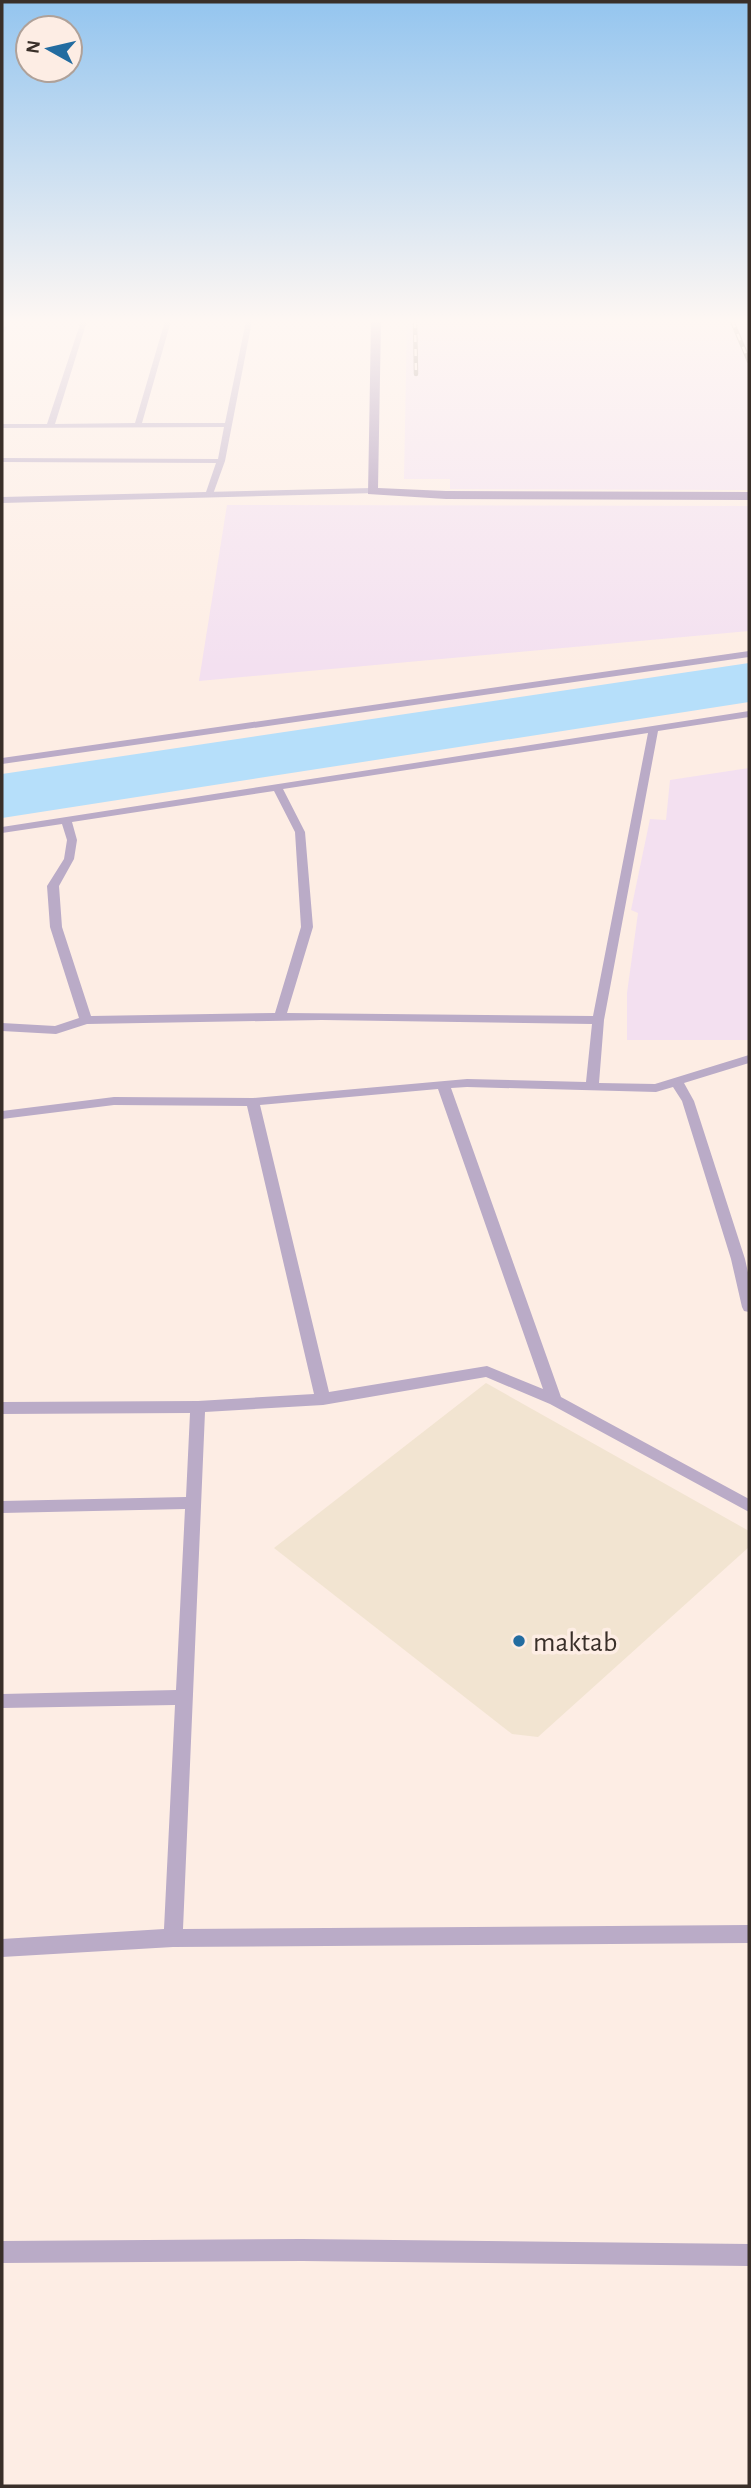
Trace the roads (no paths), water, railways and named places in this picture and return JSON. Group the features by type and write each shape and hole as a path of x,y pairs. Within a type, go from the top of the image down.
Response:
{"main road":[{"path":"373,437 372,491 446,495 749,496"}],"street":[{"path":"209,495 221,461 226,437"},
{"path":"2,460 221,461"},
{"path":"2,500 372,491"},
{"path":"2,761 749,654"},
{"path":"2,830 749,714"},
{"path":"592,1086 598,1020 654,727"},
{"path":"277,787 300,832 307,927 280,1017"},
{"path":"66,820 72,840 69,859 53,886 56,927 86,1020"},
{"path":"2,1027 56,1030 86,1020 280,1017 598,1020"},
{"path":"2,1115 114,1101 253,1102 467,1083 656,1088 749,1059"},
{"path":"676,1081 688,1101 738,1259 749,1307"},
{"path":"443,1085 555,1400"},
{"path":"253,1102 323,1399"},
{"path":"2,1408 198,1407 323,1399 487,1371 555,1400 749,1506"},
{"path":"173,1938 198,1407"},
{"path":"2,1507 194,1503"},
{"path":"2,1701 186,1697"},
{"path":"2,1948 173,1938 749,1934"},
{"path":"2,2252 303,2250 749,2255"}],"water":[{"path":"749,663 749,702 2,818 2,774"}],"place":[{"name":"maktab","path":"519,1641"}]}
